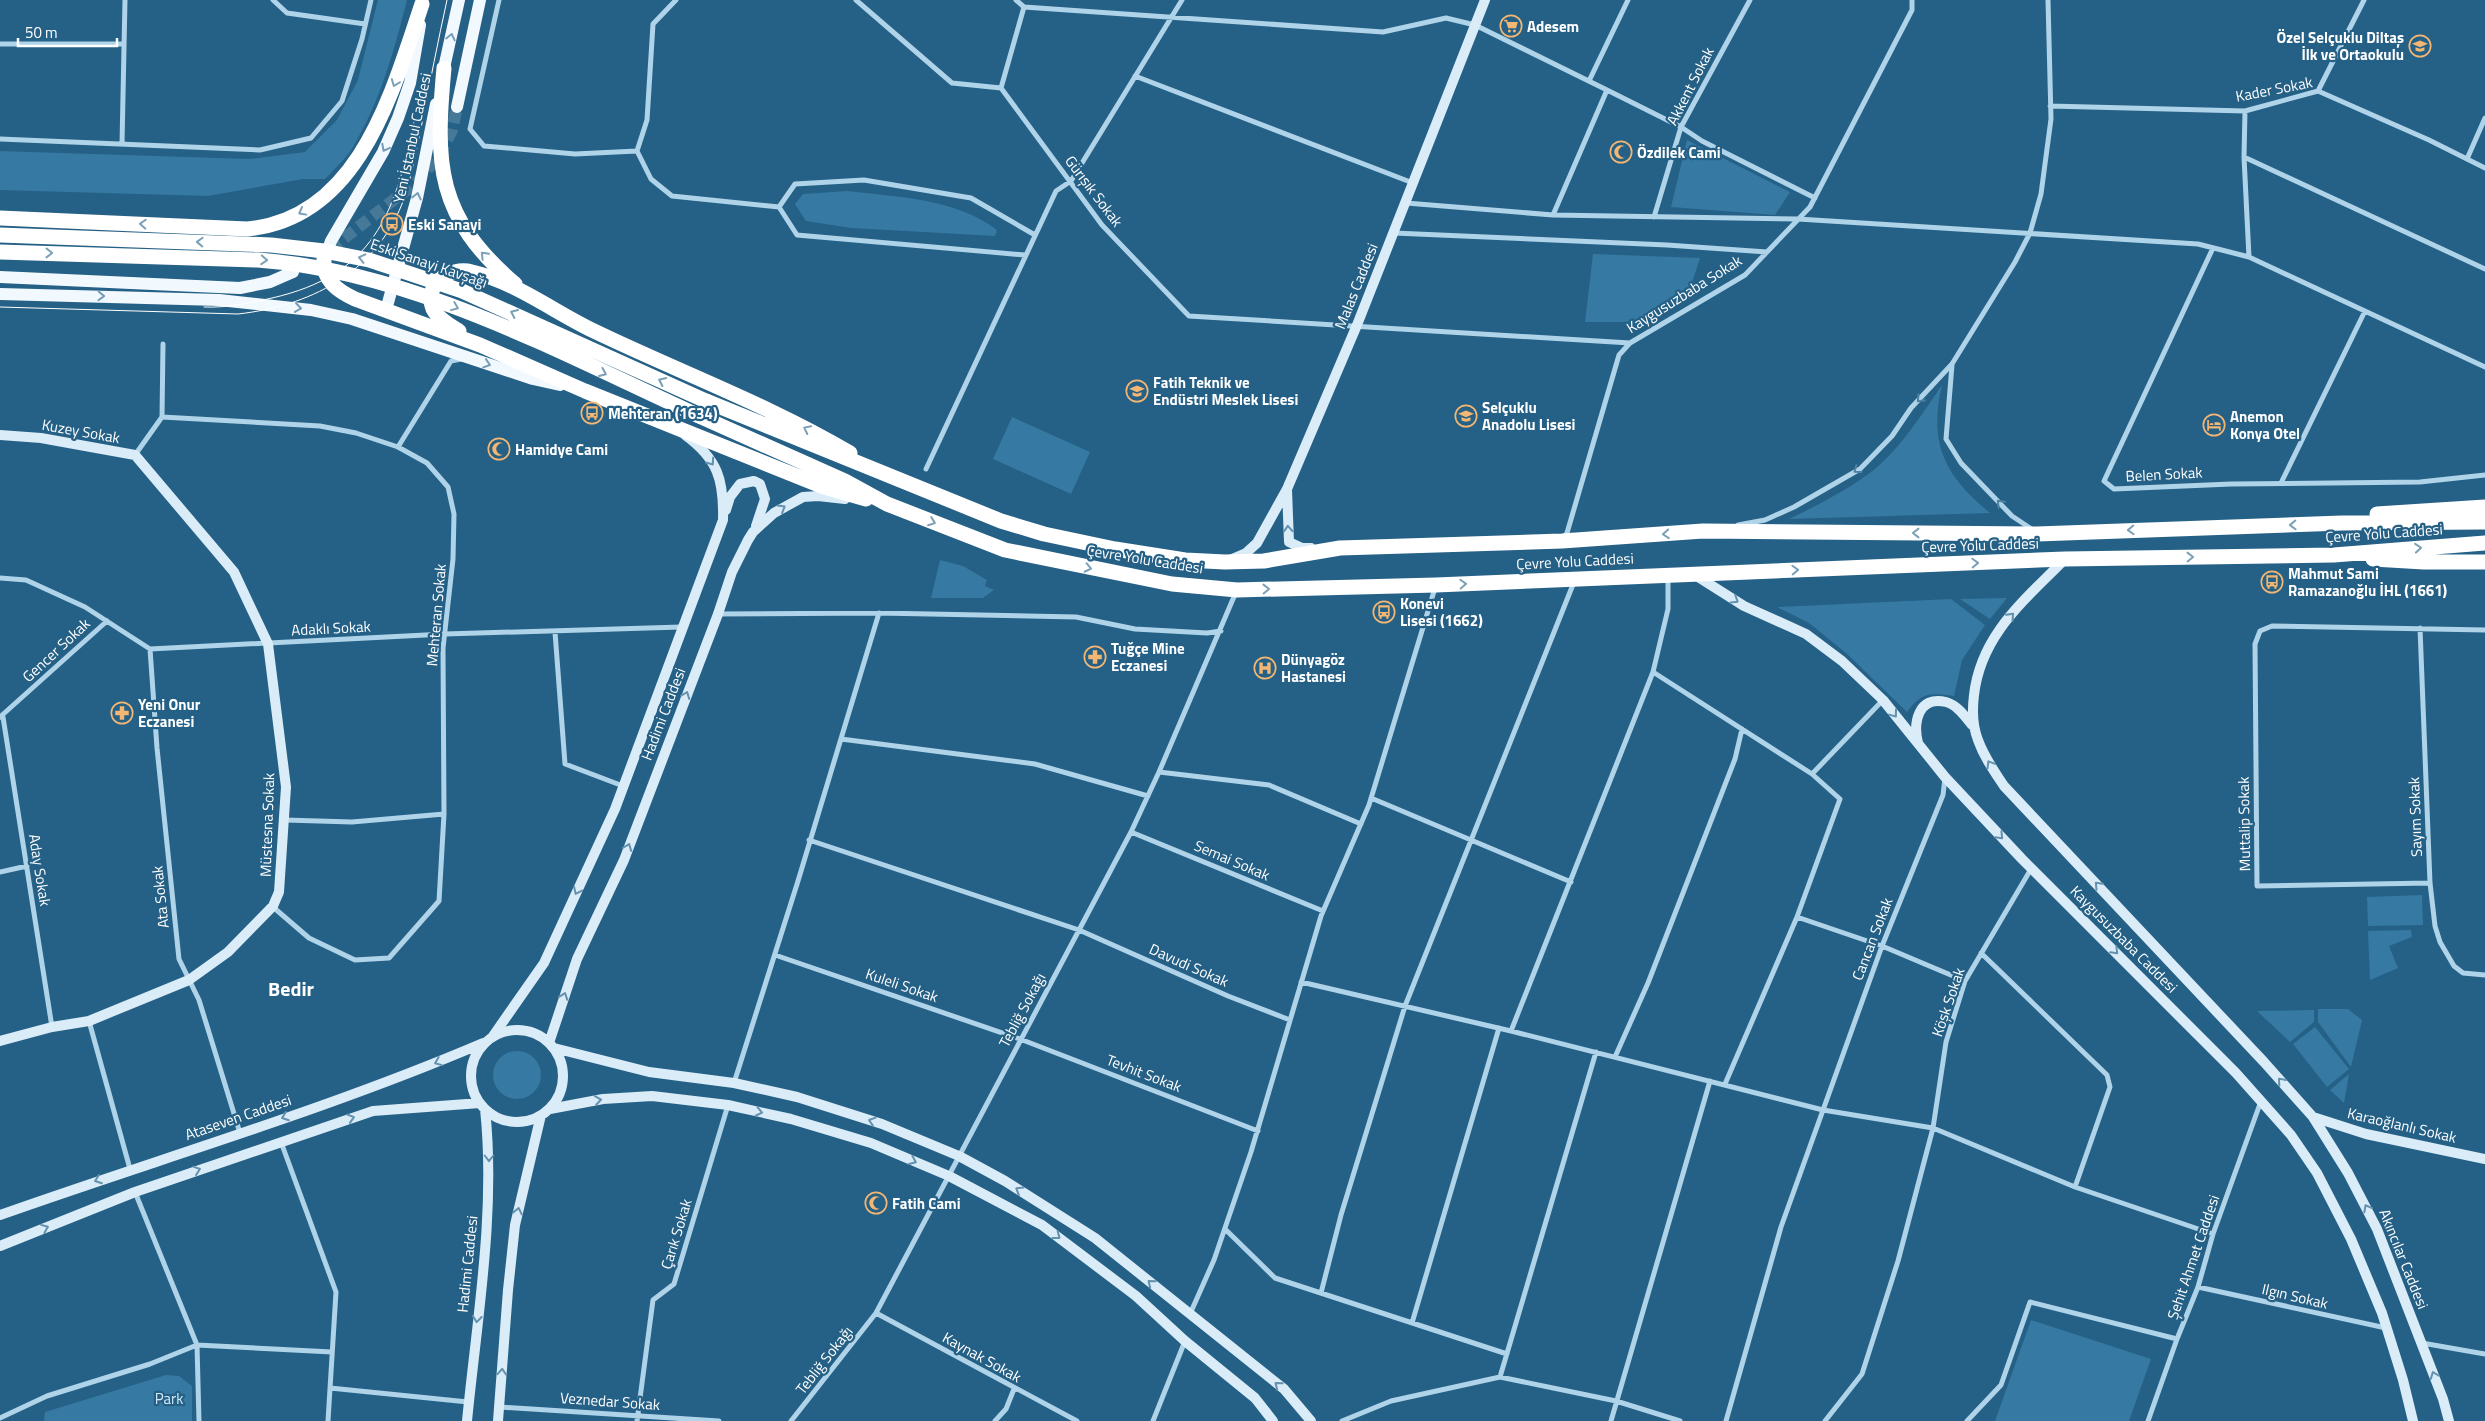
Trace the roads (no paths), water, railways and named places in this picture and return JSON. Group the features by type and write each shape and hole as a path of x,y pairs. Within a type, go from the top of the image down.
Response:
{"highway":[{"path":"0,218 247,229 269,226 292,218 322,199 353,166 367,143 389,98 423,2"},
{"path":"444,68 439,121 439,148 451,200 466,232 479,250 534,299"},
{"name":"Eski Sanayi Kavşağı","path":"0,235 271,245 324,251 369,260 462,291 706,401"},
{"name":"Çevre Yolu Caddesi","path":"0,252 251,259 297,264 372,279 422,294 474,315 846,481 887,504 1005,550 1172,584 1237,590 1436,586 2065,559 2334,555 2485,543"},
{"path":"324,260 328,278 338,290 480,345 585,391 824,487 887,504"},
{"path":"480,345 441,319 434,311 431,301 432,292 442,276 462,270 503,284 594,331 811,431 895,479"},
{"name":"Çevre Yolu Caddesi","path":"706,401 1001,521 1044,534 1115,549 1185,560 1264,561 1340,548 1562,541 1703,531 2037,534 2342,523 2485,522"},
{"path":"2342,523 2389,512 2485,507"},
{"path":"2334,555 2387,560 2485,562"}],"main road":[{"name":"Yeni İstanbul Caddesi","path":"386,310 417,198 459,0"},
{"path":"457,107 480,0"},
{"name":"Malas Caddesi","path":"1225,562 1246,553 1257,543 1287,489 1357,325 1485,0"},
{"name":"Yeni İstanbul Caddesi","path":"324,260 331,241 383,152 398,118 414,66 423,2"},
{"path":"0,277 240,288 270,282 293,272"},
{"path":"0,294 219,300 311,310 352,319 533,379 585,391"},
{"name":"Hadimi Caddesi","path":"493,1036 544,963 624,787 723,520 721,479 700,448 676,428"},
{"name":"Kuzey Sokak","path":"0,435 41,438 135,456 149,471"},
{"name":"Müstesna Sokak","path":"0,1041 52,1027 88,1021 189,980 228,952 273,906 279,892 286,787 268,644 234,572 149,471"},
{"path":"723,520 735,489 746,482 754,482 763,488 765,499 753,532"},
{"path":"1287,489 1289,542 1302,548 1340,548"},
{"name":"Hadimi Caddesi","path":"552,1046 577,959 624,860 718,614 732,572 753,532 774,513 803,497 818,496 887,504"},
{"name":"Kaygusuzbaba Caddesi","path":"2065,559 2002,626 1990,642 1976,679 1971,714 1977,738 1989,764 2004,786 2313,1117"},
{"name":"Kaygusuzbaba Caddesi","path":"1694,574 1744,606 1806,634 1842,661 1883,700 1945,777 2031,868 2261,1100 2291,1135 2317,1173 2352,1239 2386,1328 2403,1380 2413,1421"},
{"path":"1919,747 1914,729 1918,713 1930,702 1946,702 1961,711 1974,728"},
{"path":"1274,1421 1255,1398 1185,1341 1136,1296 1042,1225 949,1176 871,1143 791,1118 728,1105 652,1096 603,1099 546,1112 527,1121 512,1122 497,1118 482,1106 474,1092 471,1079 472,1066 476,1054 493,1036 505,1031 521,1030 536,1034 552,1046 601,1062 649,1072 734,1083 797,1097 882,1124 959,1156 1004,1181 1095,1238 1284,1389 1311,1421"},
{"name":"Ataseven Caddesi","path":"0,1215 240,1133 484,1044"},
{"path":"498,1421 515,1225 546,1112 562,1088 561,1060 552,1046"},
{"path":"0,1246 135,1192 373,1111 482,1106"},
{"name":"Hadimi Caddesi","path":"466,1421 489,1197 489,1144 482,1106"},
{"name":"Karaoğlanlı Sokak","path":"2313,1117 2366,1134 2485,1160"},
{"name":"Akıncılar Caddesi","path":"2313,1117 2348,1173 2378,1229 2422,1343 2449,1421"}],"street":[{"path":"122,144 125,0"},
{"path":"273,0 287,13 365,24"},
{"path":"0,139 260,150 311,138 342,102 371,0"},
{"path":"499,0 470,130 484,146 575,154 637,151"},
{"path":"676,0 653,24 647,120 637,151 651,179 672,196 780,207"},
{"path":"856,0 952,83 1001,88 1024,7"},
{"path":"1016,0 1024,7 1170,19 1383,32 1446,18 1475,25 1681,127 1702,142 1815,198"},
{"path":"926,469 1056,191 1070,181 1182,0"},
{"path":"1589,81 1628,0"},
{"name":"Akkent Sokak","path":"1654,217 1681,127 1750,0"},
{"name":"Kaygusuzbaba Sokak","path":"1345,326 1357,325 1630,343 1745,275 1798,219 1815,198 1912,10 1912,0"},
{"path":"1703,531 1765,520 1794,507 1860,469 1892,436 1911,408 1952,364 2015,262 2030,233 2041,194 2050,106 2048,0"},
{"path":"2318,91 2364,0"},
{"path":"0,44 124,44"},
{"path":"1135,76 1413,184"},
{"name":"Gürışık Sokak","path":"1001,88 1102,225 1190,316 1345,326"},
{"path":"1552,215 1607,90"},
{"name":"Kader Sokak","path":"2050,106 2245,111 2318,91 2429,140 2485,168"},
{"path":"2245,111 2244,157 2249,257"},
{"path":"2467,159 2485,118"},
{"path":"2244,157 2485,269"},
{"path":"780,207 795,184 864,180 971,198 1034,235"},
{"path":"1406,203 1552,215 1798,219 2198,244 2249,257 2485,367"},
{"path":"780,207 797,234 1025,255"},
{"path":"1394,233 1667,245 1767,252"},
{"name":"Belen Sokak","path":"2213,248 2104,481 2114,489 2281,483 2420,482 2485,475"},
{"path":"2281,483 2365,311"},
{"path":"1562,541 1567,532 1619,355 1630,343"},
{"path":"135,456 162,417 164,344"},
{"path":"398,447 451,361 469,358"},
{"path":"1952,364 1946,439 1961,463 2012,516 2037,534"},
{"name":"Mehteran Sokak","path":"162,417 320,426 356,433 398,447 427,463 448,487 454,523 453,568 443,648 444,814 439,901 389,958 355,960 308,938 273,906"},
{"path":"1511,1030 1653,672 1668,609 1668,575"},
{"path":"0,578 26,580 85,607 150,649"},
{"path":"1321,1293 1341,1215 1405,1006 1575,579"},
{"path":"1190,1314 1214,1260 1258,1131 1323,911 1371,798 1436,586"},
{"name":"Tebliğ Sokağı","path":"791,1421 876,1314 1131,832 1221,631 1237,590"},
{"path":"718,614 879,613 1076,617 1135,629 1207,633 1221,631"},
{"path":"734,1083 879,613"},
{"name":"Gencer Sokak","path":"2,717 107,621"},
{"name":"Muttalip Sokak","path":"2420,628 2272,626 2260,632 2255,650 2257,886 2430,883"},
{"name":"Adaklı Sokak","path":"150,649 445,634 682,627"},
{"path":"2420,628 2485,630"},
{"name":"Sayım Sokak","path":"2420,628 2430,883 2435,926 2446,956 2454,966 2463,973 2485,975"},
{"path":"555,632 564,764 624,787"},
{"name":"Ata Sokak","path":"150,649 157,748 179,959 200,1000 240,1133"},
{"path":"1653,672 1812,774 1840,799 1797,917 1725,1084"},
{"path":"1812,774 1883,700"},
{"name":"Aday Sokak","path":"2,717 52,1027"},
{"path":"1615,1057 1648,983 1735,759 1742,729"},
{"path":"841,739 1035,764 1148,796"},
{"path":"1159,772 1269,785 1361,824"},
{"name":"Cancan Sokak","path":"1726,1421 1781,1227 1882,946 1943,795 1945,777"},
{"path":"1371,798 1571,882"},
{"path":"285,820 352,822 444,814"},
{"name":"Semai Sokak","path":"1131,832 1323,911"},
{"name":"Davudi Sokak","path":"809,840 1079,930 1228,996 1290,1020"},
{"path":"0,872 27,866"},
{"name":"Köşk Sokak","path":"1825,1421 1862,1374 1898,1261 1933,1128 1946,1042 1965,981 2031,868"},
{"path":"1797,917 1882,946 1965,981"},
{"path":"1981,953 2107,1075 2110,1087 2075,1187"},
{"name":"Kuleli Sokak","path":"775,955 1020,1039"},
{"path":"1301,982 1511,1030 1823,1110 1933,1128 2075,1187 2213,1234"},
{"path":"88,1021 130,1169"},
{"path":"1412,1323 1499,1028"},
{"name":"Tevhit Sokak","path":"1020,1039 1258,1131"},
{"path":"1500,1377 1596,1052"},
{"path":"1611,1421 1710,1080"},
{"name":"Şehit Ahmet Caddesi","path":"2148,1421 2198,1287 2213,1234 2261,1100"},
{"name":"Çarık Sokak","path":"637,1418 653,1300 674,1284 728,1105"},
{"path":"281,1141 336,1292 328,1421"},
{"path":"135,1192 197,1345 199,1421"},
{"path":"1225,1229 1275,1278 1507,1354"},
{"name":"Ilgın Sokak","path":"2198,1287 2386,1328"},
{"path":"1967,1421 2001,1385 2030,1302 2177,1339"},
{"name":"Kaynak Sokak","path":"876,1314 1077,1421"},
{"path":"1153,1421 1185,1341"},
{"path":"2422,1343 2485,1354"},
{"path":"0,1418 48,1396 150,1364 197,1345 332,1352"},
{"path":"1342,1421 1391,1401 1500,1377 1616,1401 1680,1421"},
{"path":"330,1388 468,1402"},
{"path":"995,1421 1006,1410 1014,1389"},
{"name":"Veznedar Sokak","path":"500,1407 637,1418 719,1421"}],"tunnel":[{"path":"300,269 334,246 417,182 440,154 452,130 457,107"}],"tram line":[{"path":"0,307 238,314 290,303 314,294 336,282 357,267 375,250 390,228 402,204 414,164 447,0"},
{"path":"204,307 221,307 247,303 306,288 334,274 356,257 374,236 387,212 398,185 414,122"}],"place":[{"name":"Adesem","path":"1511,26"},
{"name":"Özel Selçuklu Diltaş İlk ve Ortaokulu","path":"2420,46"},
{"name":"Özdilek Cami","path":"1621,152"},
{"name":"Eski Sanayi","path":"392,224"},
{"name":"Fatih Teknik ve Endüstri Meslek Lisesi","path":"1137,391"},
{"name":"Mehteran (1634)","path":"592,413"},
{"name":"Selçuklu Anadolu Lisesi","path":"1466,416"},
{"name":"Anemon Konya Otel","path":"2214,425"},
{"name":"Hamidye Cami","path":"499,449"},
{"name":"Mahmut Sami Ramazanoğlu İHL (1661)","path":"2272,582"},
{"name":"Konevi Lisesi (1662)","path":"1384,612"},
{"name":"Tuğçe Mine Eczanesi","path":"1095,657"},
{"name":"Dünyagöz Hastanesi","path":"1265,668"},
{"name":"Yeni Onur Eczanesi","path":"122,713"},
{"name":"Fatih Cami","path":"876,1203"}],"district":[{"name":"Bedir","path":"291,988"}],"park label":[{"name":"Park","path":"169,1398"}]}
